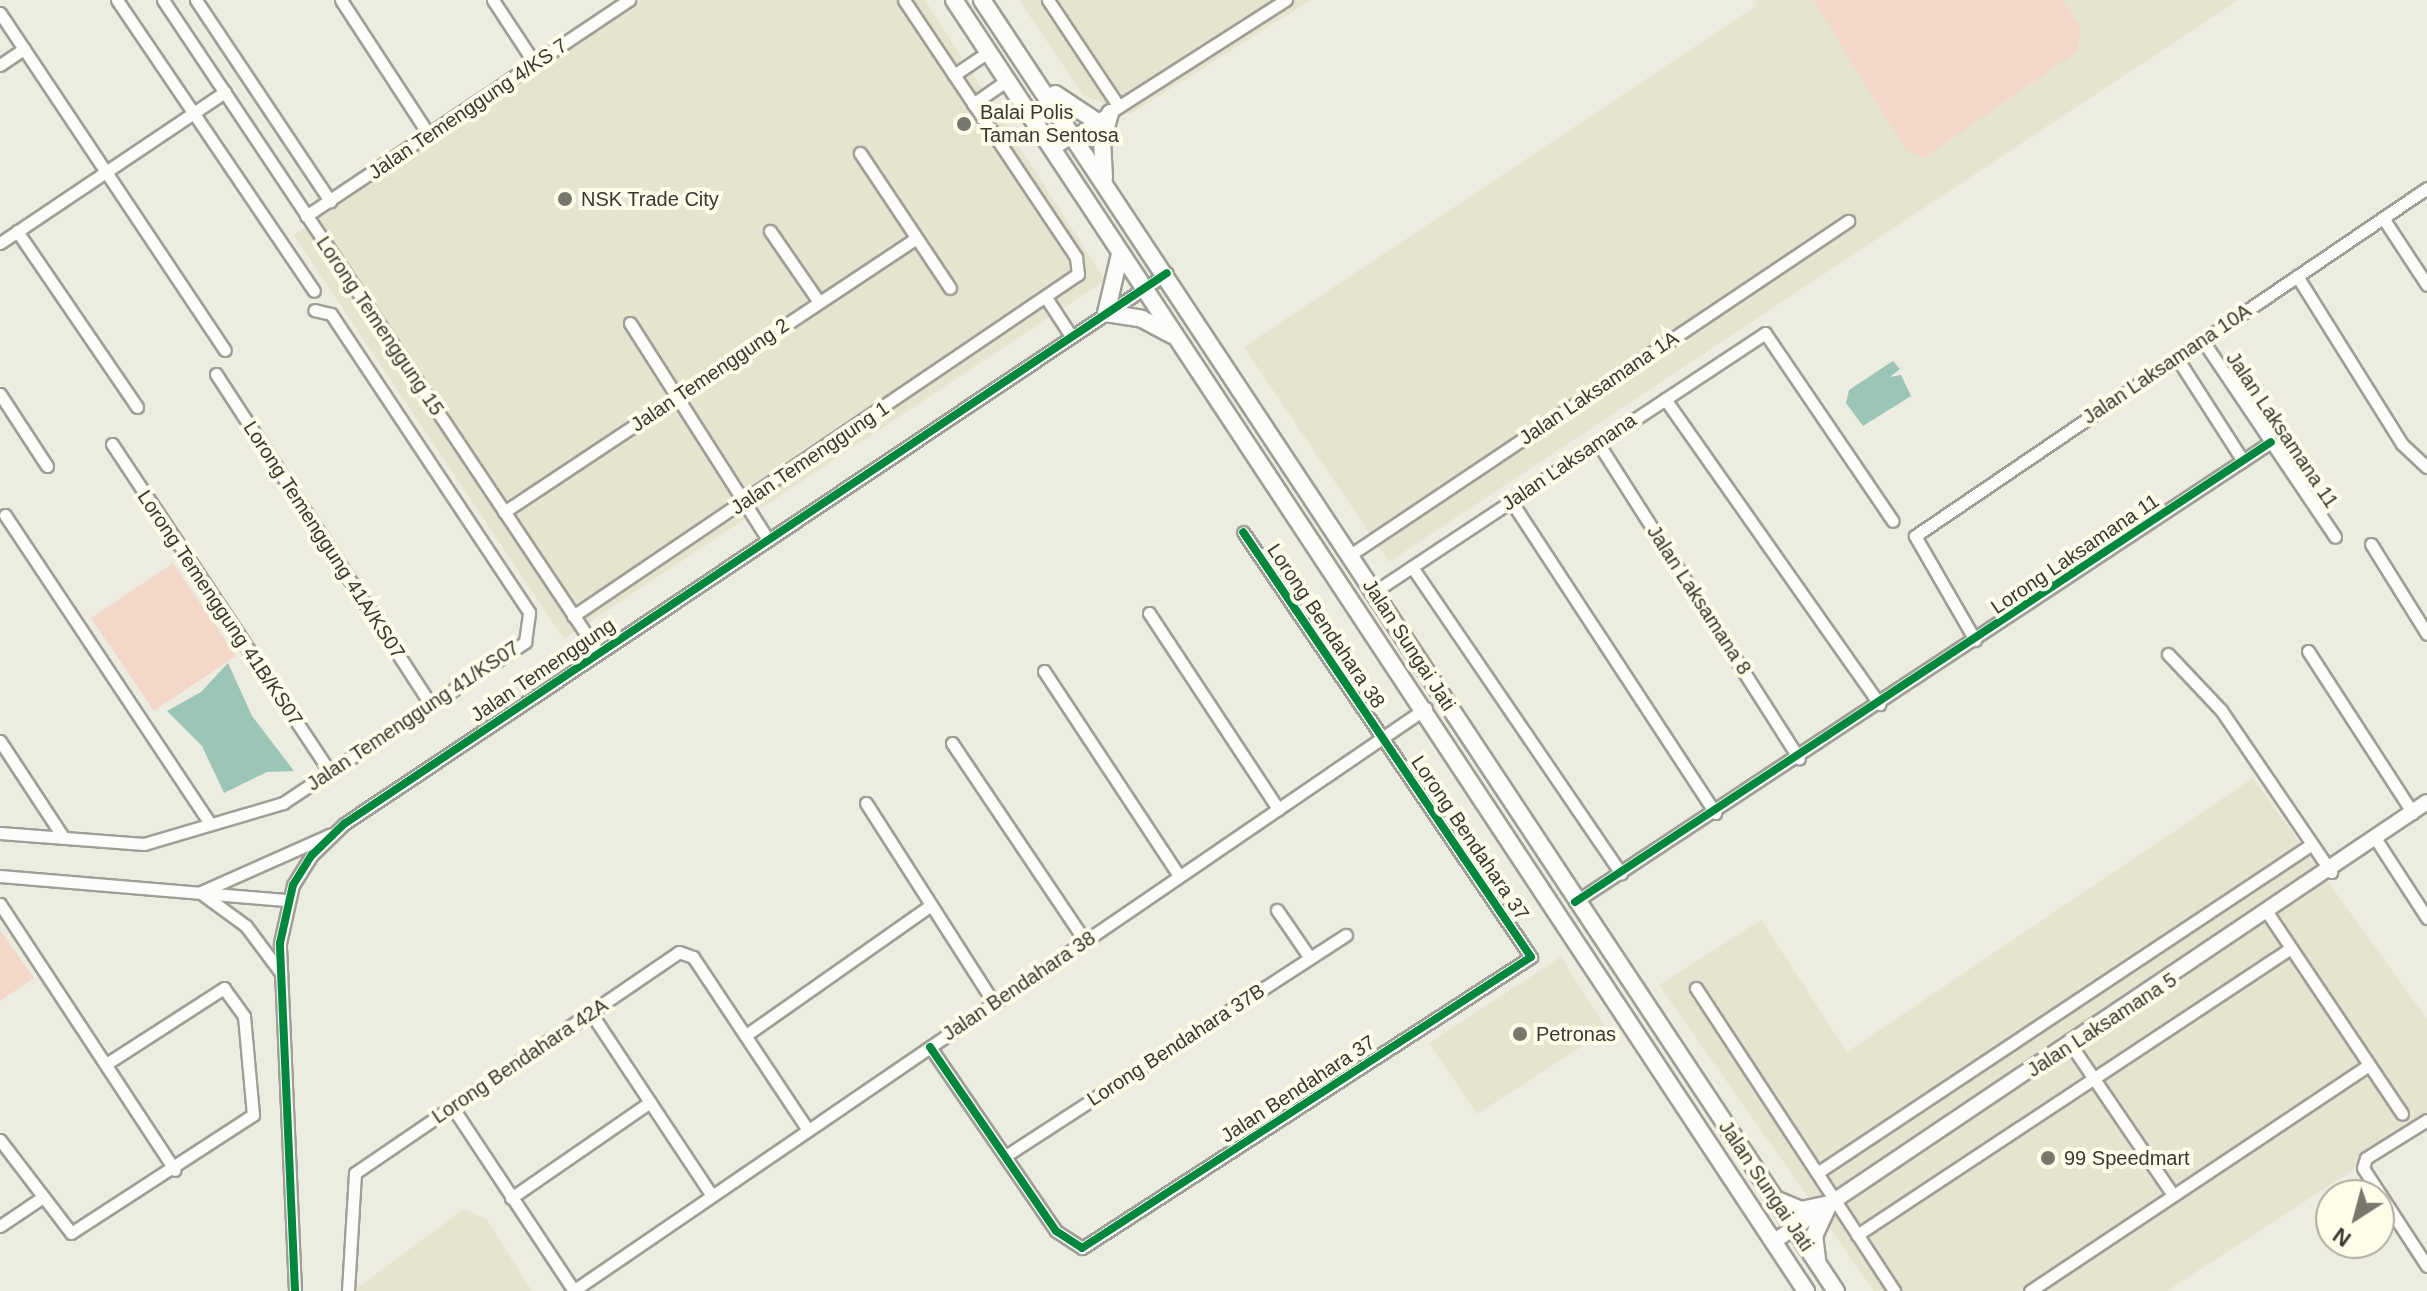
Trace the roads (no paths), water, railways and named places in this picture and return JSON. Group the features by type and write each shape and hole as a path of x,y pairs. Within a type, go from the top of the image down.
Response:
{"main road":[{"name":"Jalan Sungai Jati","path":"954,0 1120,254 1426,708 1806,1291"},
{"name":"Jalan Sungai Jati","path":"982,0 1167,273 1575,902 1836,1291"},
{"path":"1028,68 1070,108 1108,114 1102,141 1104,178"},
{"path":"1120,254 1106,313 1142,319 1177,337"},
{"path":"1774,1198 1801,1210 1832,1203"},
{"path":"1817,1263 1814,1236 1832,1203"}],"street":[{"path":"117,0 314,291"},
{"name":"Lorong Temenggung 15","path":"163,0 598,652"},
{"path":"196,0 330,201"},
{"path":"341,0 429,135"},
{"path":"493,0 535,64"},
{"name":"Jalan Temenggung 4/KS 7","path":"306,216 629,0"},
{"name":"Jalan Temenggung 1","path":"573,616 744,502 1051,306 1078,274 1076,257 904,0"},
{"path":"1048,0 1108,114"},
{"path":"1051,150 1286,0"},
{"path":"0,13 225,350"},
{"path":"0,65 24,49"},
{"path":"954,75 988,52"},
{"path":"973,104 1006,81"},
{"path":"0,243 225,92"},
{"path":"860,153 950,288"},
{"name":"Jalan Laksamana 10A","path":"1975,640 1915,545 1915,536 2427,188"},
{"path":"2383,218 2427,285"},
{"name":"Jalan Laksamana 1A","path":"1350,555 1848,221"},
{"path":"17,231 137,407"},
{"path":"770,231 819,302"},
{"name":"Jalan Temenggung 2","path":"504,512 916,238"},
{"name":"Jalan Temenggung","path":"295,1291 281,973 288,900 335,832 598,652 1167,273"},
{"path":"2297,276 2402,444 2427,467"},
{"path":"1051,306 1071,336"},
{"name":"Jalan Temenggung 41/KS07","path":"0,833 144,844 283,803 525,642 529,612 331,314 314,310"},
{"path":"630,323 768,540"},
{"name":"Jalan Laksamana","path":"1374,592 1765,333 1893,521"},
{"name":"Jalan Laksamana 11","path":"2203,341 2335,537"},
{"path":"2177,358 2243,461"},
{"name":"Lorong Temenggung 41A/KS07","path":"216,374 431,705"},
{"path":"0,394 47,466"},
{"path":"1665,399 1879,704"},
{"name":"Lorong Laksamana 11","path":"1575,902 1799,758 2271,442"},
{"name":"Jalan Laksamana 8","path":"1598,443 1799,758"},
{"name":"Lorong Temenggung 41B/KS07","path":"112,444 329,771"},
{"path":"1511,501 1715,813"},
{"path":"5,515 210,824"},
{"name":"Lorong Bendahara 38","path":"1243,532 1383,738"},
{"path":"2371,544 2427,634"},
{"path":"1412,567 1621,873"},
{"path":"1149,613 1278,809"},
{"path":"2308,651 2413,813"},
{"path":"2168,654 2221,710 2331,872"},
{"path":"1044,671 1179,876"},
{"name":"Jalan Bendahara 38","path":"574,1291 1426,708"},
{"name":"Lorong Bendahara 37","path":"1383,738 1531,957"},
{"path":"0,741 63,837"},
{"path":"952,743 1085,941"},
{"name":"Jalan Laksamana 5","path":"1773,1242 2269,915 2377,841 2427,802"},
{"path":"866,803 994,1003"},
{"path":"201,893 335,832"},
{"path":"2377,841 2427,918"},
{"name":"Jalan Laksamana 5","path":"1817,1173 2312,844"},
{"path":"0,876 288,900"},
{"path":"201,893 246,926 281,973"},
{"path":"0,904 175,1170"},
{"path":"808,1130 746,1035 931,905"},
{"path":"1277,910 1310,958"},
{"path":"2269,915 2402,1114"},
{"name":"Lorong Bendahara 37B","path":"1007,1155 1346,935"},
{"path":"1857,1235 2291,948"},
{"name":"Lorong Bendahara 42A","path":"348,1288 355,1173 686,952 746,1035"},
{"name":"Jalan Bendahara 37","path":"1007,1155 1067,1245 1082,1248 1531,957"},
{"path":"1696,988 1817,1173 1832,1203 1894,1291"},
{"path":"0,1140 59,1225 83,1231 253,1115 244,1016 230,994 216,989 106,1064"},
{"path":"591,1013 712,1196"},
{"path":"2071,1045 2173,1195"},
{"path":"930,1047 1007,1155"},
{"path":"2030,1291 2369,1065"},
{"path":"511,1198 650,1102"},
{"path":"453,1108 574,1291"},
{"path":"2427,1120 2363,1162 2422,1248 2427,1266"},
{"path":"0,1226 40,1199"}],"water":[{"path":"1893,361 1900,369 1890,377 1901,375 1911,396 1863,426 1846,403 1849,390"},
{"path":"228,663 252,716 294,771 267,772 224,793 202,746 167,711 201,692"}],"place":[{"name":"Balai Polis Taman Sentosa","path":"964,124"},
{"name":"NSK Trade City","path":"565,199"},
{"name":"Petronas","path":"1520,1034"},
{"name":"99 Speedmart","path":"2048,1158"}]}
